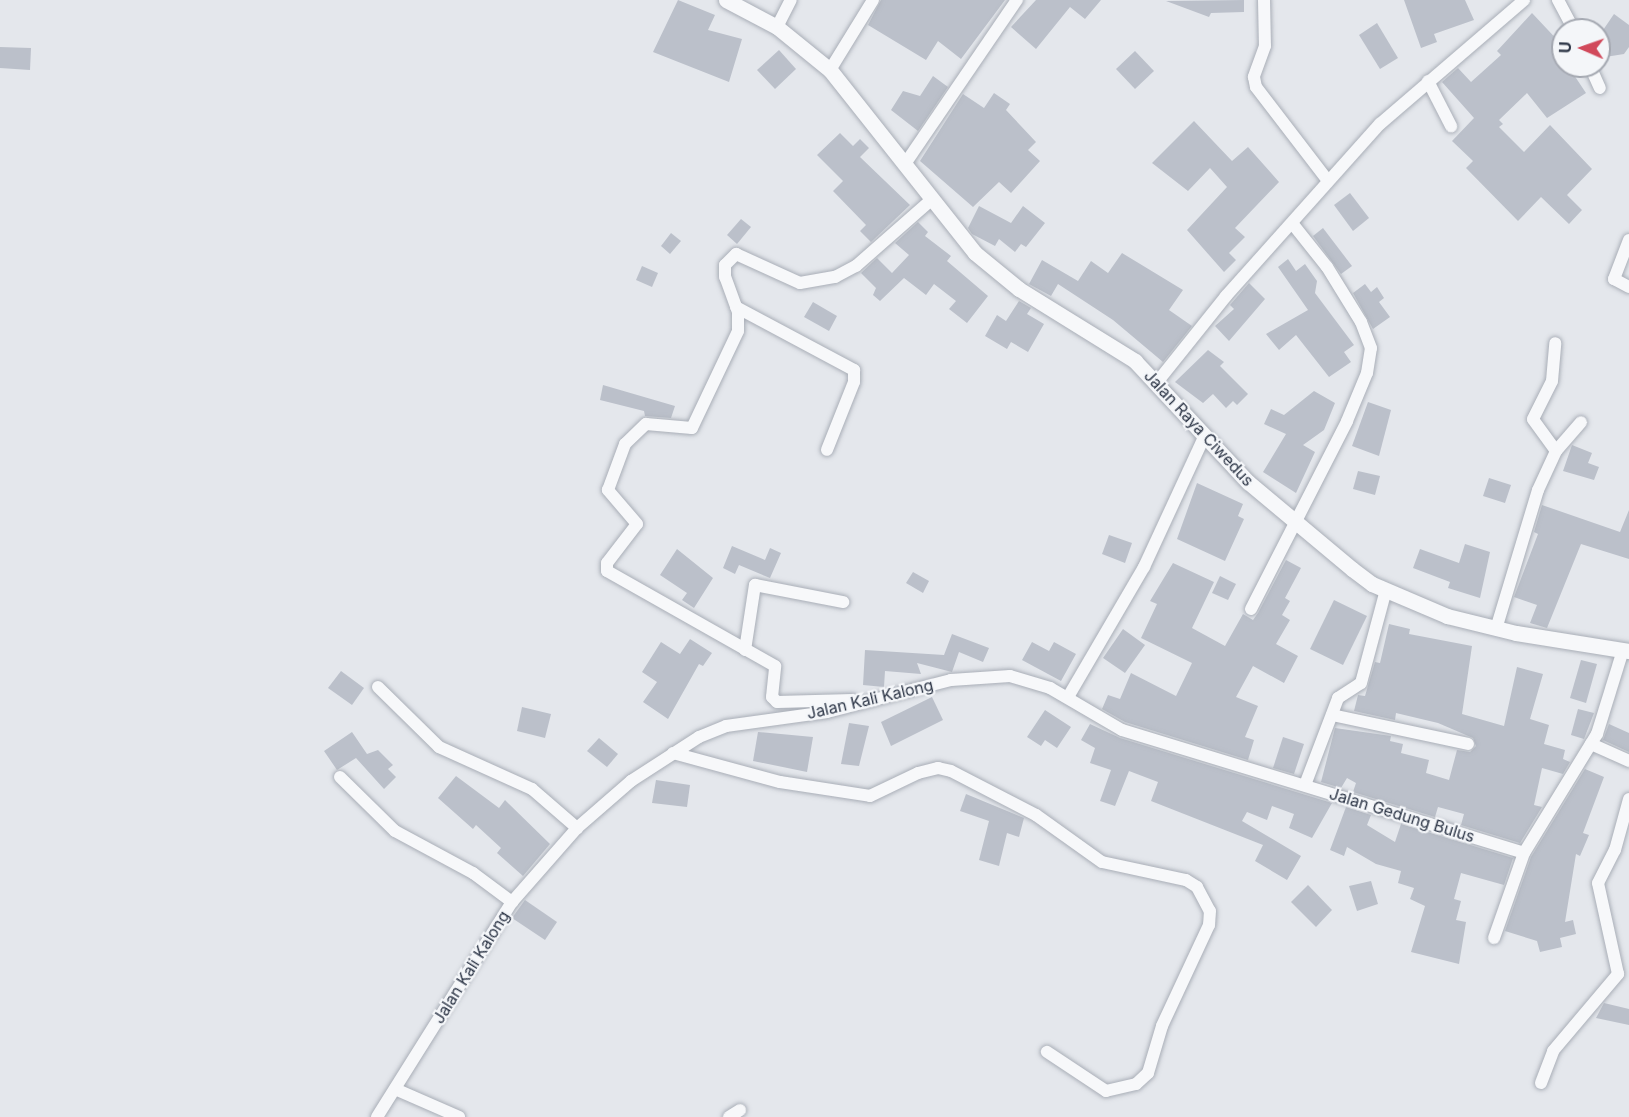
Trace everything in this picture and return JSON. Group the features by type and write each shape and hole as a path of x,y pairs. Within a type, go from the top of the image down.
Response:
{"street":[{"name":"Jalan Raya Ciwedus","path":"726,0 777,27 830,70 931,200 995,270 1158,381 1205,435 1293,522 1352,569 1386,590 1447,615 1496,629 1626,651"},
{"path":"777,27 791,0"},
{"path":"830,70 873,0"},
{"path":"905,164 1017,0"},
{"path":"1264,0 1265,46 1254,77 1256,87 1328,181"},
{"path":"1158,381 1328,181 1428,81 1508,18 1524,0"},
{"path":"1558,0 1568,18"},
{"path":"1595,78 1600,88"},
{"path":"1428,81 1451,126"},
{"path":"863,701 777,702 772,697 775,666 604,568 637,524 608,495 618,458 646,424 692,428 738,331 736,308 725,265 736,254 800,283 835,277 856,266 931,200"},
{"path":"1251,609 1359,395 1371,348 1327,267 1292,224"},
{"path":"1629,240 1614,279 1629,287"},
{"path":"736,308 854,370 854,382 827,450"},
{"path":"1555,343 1552,381 1533,419 1557,451"},
{"path":"1496,629 1538,490 1557,451 1581,422"},
{"path":"1068,697 1144,567 1205,435"},
{"path":"745,650 755,585 843,602"},
{"path":"1305,784 1339,696 1361,682 1386,590"},
{"path":"1494,938 1524,853 1591,744 1611,697 1626,651"},
{"name":"Jalan Kali Kalong","path":"377,1117 512,902 594,809 673,753 726,726 827,712 863,701 987,676 1032,680 1068,697"},
{"path":"378,687 439,747 532,789 577,828"},
{"name":"Jalan Gedung Bulus","path":"1068,697 1122,730 1305,784 1524,853"},
{"path":"1332,716 1468,744"},
{"path":"1591,744 1629,761"},
{"path":"673,753 780,782 870,796 918,773 938,768 951,771 1036,815 1102,862 1186,880 1197,887 1210,911 1209,925 1162,1026 1148,1073 1136,1084 1106,1091 1047,1052"},
{"path":"340,777 395,831 473,873 512,902"},
{"path":"1541,1083 1553,1051 1618,974 1598,883 1615,850 1629,799"},
{"path":"395,1089 459,1117"}],"building":[{"path":"678,0 715,15 708,30 742,39 729,82 653,52"},
{"path":"881,0 1005,0 961,59 938,41 926,60 868,25"},
{"path":"1036,0 1101,0 1085,19 1070,7 1036,49 1011,27"},
{"path":"1244,0 1244,12 1211,13 1209,17 1166,1"},
{"path":"1404,0 1465,0 1474,20 1434,34 1437,42 1421,48"},
{"path":"1532,13 1551,33 1551,78 1576,78 1586,93 1547,118 1527,93 1499,120 1503,124 1499,127 1524,152 1550,125 1592,169 1567,195 1582,210 1569,224 1541,197 1518,221 1466,168 1473,161 1452,141 1474,118 1442,82 1458,68 1471,82 1501,55 1497,51"},
{"path":"1614,14 1629,25 1629,47 1624,54 1611,56 1611,18"},
{"path":"1377,23 1398,58 1380,69 1359,35"},
{"path":"0,47 31,48 30,70 0,68"},
{"path":"779,50 796,69 775,89 757,70"},
{"path":"1135,51 1154,71 1135,89 1116,69"},
{"path":"933,76 948,87 918,131 891,110 903,91 920,96"},
{"path":"994,93 1010,104 1006,110 1036,142 1028,150 1040,161 1011,193 999,182 973,207 920,161 963,94 984,108"},
{"path":"1194,121 1232,161 1248,147 1279,182 1235,228 1245,237 1229,253 1236,260 1224,272 1187,230 1227,187 1210,168 1188,191 1152,163"},
{"path":"840,133 853,146 860,139 869,148 860,157 910,205 871,242 860,231 866,225 833,191 843,181 817,155"},
{"path":"1350,193 1369,218 1353,231 1334,205"},
{"path":"979,206 1011,223 1023,206 1045,223 1026,247 1021,244 1015,252 999,239 995,246 972,234 968,228"},
{"path":"741,219 751,227 737,244 727,235"},
{"path":"918,222 928,232 925,236 951,256 947,261 988,296 967,323 949,309 956,301 934,284 926,295 904,278 880,301 873,295 876,288 861,273 877,258 892,273 909,255 895,243"},
{"path":"1323,228 1352,266 1341,274 1313,236"},
{"path":"671,233 681,241 670,254 661,246"},
{"path":"1122,253 1183,290 1169,310 1192,326 1163,362 1113,320 1058,284 1051,296 1029,284 1042,260 1078,281 1091,261 1108,273"},
{"path":"1288,259 1296,271 1305,264 1317,281 1315,293 1354,345 1344,352 1351,362 1329,377 1296,335 1279,350 1266,334 1308,310 1278,267"},
{"path":"642,266 658,273 652,287 636,280"},
{"path":"1249,283 1265,299 1229,341 1215,326 1234,309 1230,305"},
{"path":"1365,284 1371,292 1377,287 1384,298 1379,302 1390,317 1373,329 1353,293"},
{"path":"1019,301 1031,308 1027,314 1044,324 1028,352 1011,342 1007,349 985,336 997,315 1006,321"},
{"path":"813,302 837,316 829,331 804,317"},
{"path":"1208,350 1224,362 1220,366 1248,394 1237,405 1233,401 1226,408 1213,394 1203,403 1175,382"},
{"path":"603,385 675,406 671,418 645,416 644,411 600,400"},
{"path":"1314,391 1335,403 1324,430 1303,445 1315,452 1296,493 1263,472 1286,434 1264,424 1271,409 1284,415"},
{"path":"1368,402 1391,410 1379,456 1352,446"},
{"path":"1572,445 1592,453 1588,463 1599,467 1594,480 1563,471"},
{"path":"1358,471 1380,476 1375,495 1353,489"},
{"path":"1489,478 1511,485 1505,503 1483,496"},
{"path":"1197,483 1243,504 1238,516 1244,519 1225,561 1177,539"},
{"path":"1542,505 1620,532 1629,510 1629,559 1581,544 1547,628 1530,623 1537,605 1514,597 1538,534 1534,532"},
{"path":"1109,535 1132,543 1125,563 1102,554"},
{"path":"1465,544 1490,552 1480,598 1448,588 1450,582 1413,568 1420,549 1459,563"},
{"path":"732,546 765,560 770,548 781,553 770,578 739,565 735,574 723,568"},
{"path":"677,549 713,578 694,608 682,600 687,593 660,575"},
{"path":"1286,560 1301,568 1285,598 1290,601 1282,615 1290,620 1276,644 1298,656 1284,683 1253,666 1236,697 1258,706 1245,737 1254,740 1248,760 1125,722 1102,709 1108,695 1120,699 1131,673 1176,696 1192,663 1141,638 1157,604 1150,601 1173,563 1214,582 1192,628 1225,646 1243,614 1253,620 1258,613"},
{"path":"913,572 929,581 923,593 906,583"},
{"path":"1220,576 1236,584 1228,600 1212,593"},
{"path":"1334,600 1367,616 1343,665 1310,649"},
{"path":"1389,624 1410,629 1409,634 1472,646 1462,714 1504,726 1517,667 1543,674 1530,719 1549,725 1544,744 1565,750 1563,759 1570,762 1563,774 1542,768 1534,805 1542,807 1520,843 1461,825 1464,814 1438,807 1435,817 1353,792 1356,783 1347,778 1341,788 1321,782 1335,728 1391,736 1390,741 1403,744 1401,753 1429,760 1426,773 1449,780 1457,750 1470,752 1476,746 1473,738 1438,723 1396,713 1395,720 1354,711 1358,695 1365,696 1375,662 1380,663"},
{"path":"1123,629 1145,645 1125,673 1103,658"},
{"path":"952,634 989,648 983,662 959,652 952,672 917,663 921,674 885,671 884,687 863,685 865,650 944,655"},
{"path":"690,639 712,653 703,666 699,664 668,719 643,702 657,682 642,672 661,642 680,654"},
{"path":"1032,642 1049,651 1054,642 1076,654 1061,681 1022,660"},
{"path":"1581,660 1597,664 1586,703 1570,698"},
{"path":"341,671 364,688 352,705 328,688"},
{"path":"932,697 943,720 891,746 881,722"},
{"path":"522,707 551,714 545,738 517,731"},
{"path":"1578,709 1594,713 1584,739 1571,735"},
{"path":"1045,710 1071,727 1057,748 1045,740 1041,746 1027,737"},
{"path":"849,723 869,726 859,766 841,764"},
{"path":"1090,724 1120,738 1332,803 1312,838 1289,828 1294,814 1272,806 1267,820 1247,812 1242,821 1301,856 1287,880 1255,861 1263,845 1151,801 1158,782 1129,771 1115,806 1100,801 1111,770 1090,763 1095,748 1081,740"},
{"path":"1609,724 1629,733 1629,752 1603,740"},
{"path":"352,732 367,754 378,750 393,765 388,769 396,777 384,789 356,758 337,770 324,751"},
{"path":"758,732 813,737 807,772 753,761"},
{"path":"1283,737 1304,744 1294,774 1273,768"},
{"path":"599,738 618,754 607,767 587,751"},
{"path":"1585,769 1604,777 1583,833 1589,835 1580,856 1576,854 1565,922 1573,920 1576,934 1560,938 1562,947 1540,952 1537,941 1505,931 1531,857"},
{"path":"456,776 499,808 505,800 550,844 523,876 497,853 501,848 476,825 473,829 438,798"},
{"path":"656,780 690,785 687,807 652,803"},
{"path":"966,794 1024,818 1019,837 1007,833 999,866 979,860 989,821 960,811"},
{"path":"1346,807 1371,815 1367,825 1395,842 1401,824 1513,858 1504,885 1461,873 1454,899 1461,901 1456,920 1466,922 1459,964 1411,952 1425,906 1410,899 1414,888 1398,883 1401,871 1376,864 1347,847 1344,856 1330,850"},
{"path":"1371,881 1378,904 1357,911 1349,886"},
{"path":"1308,885 1332,910 1316,927 1291,902"},
{"path":"525,900 557,922 545,940 512,918"},
{"path":"1604,1003 1629,1009 1629,1025 1596,1018"}]}
